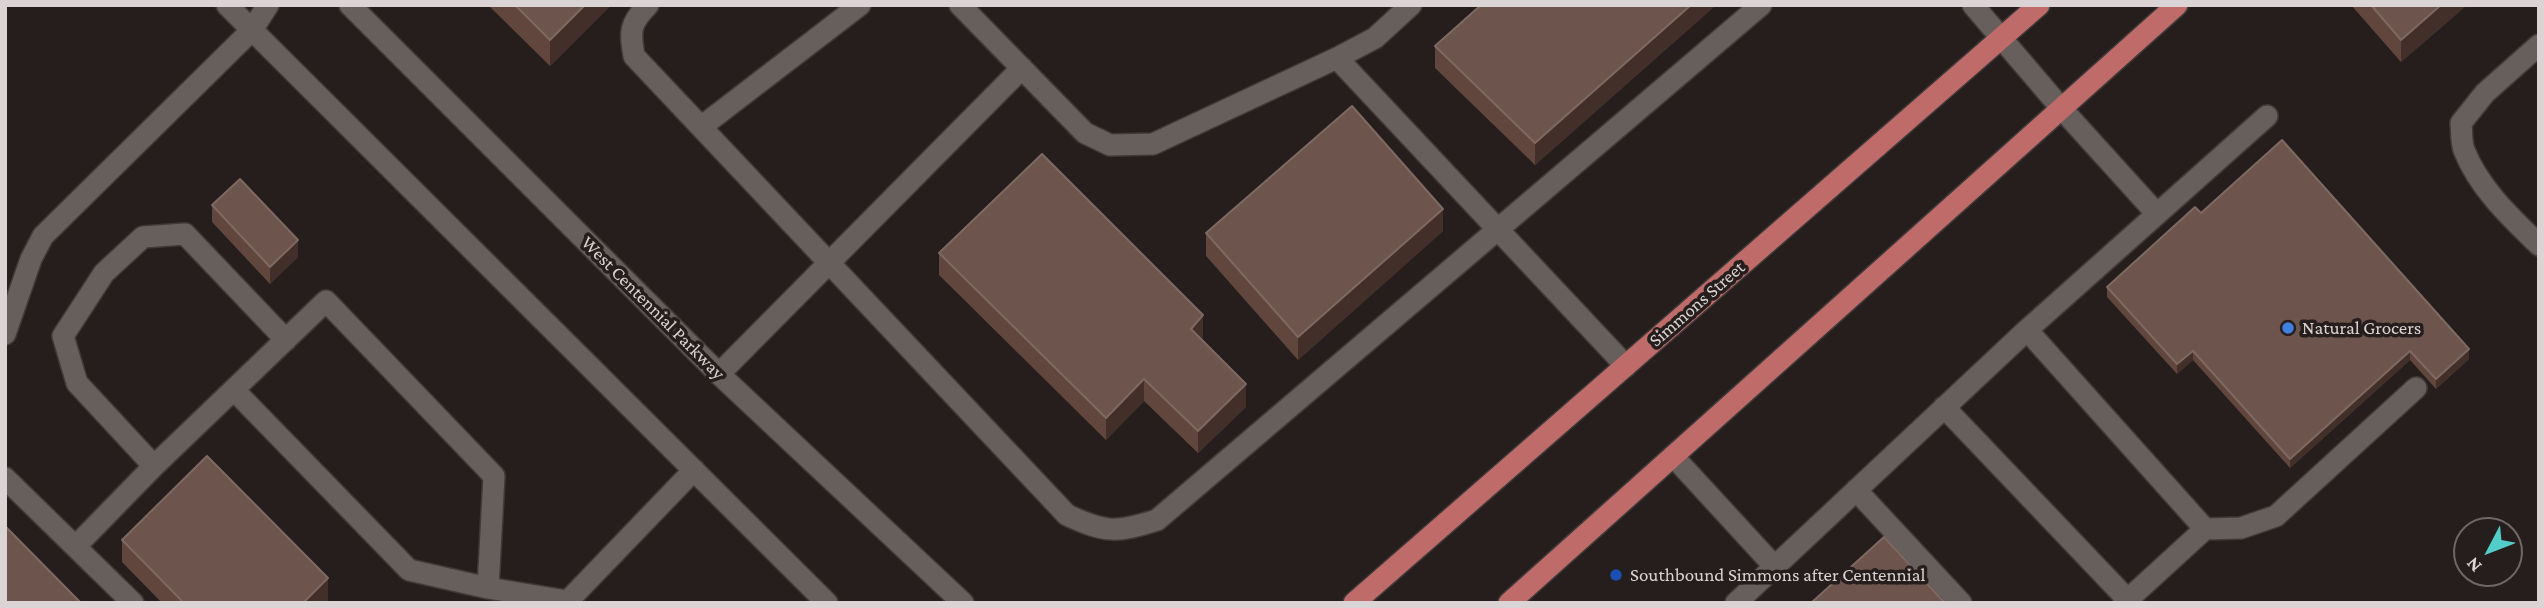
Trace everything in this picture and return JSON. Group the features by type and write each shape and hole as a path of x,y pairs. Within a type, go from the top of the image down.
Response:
{"main road":[{"path":"227,5 827,603"},
{"path":"5,334 31,258 43,236 252,30 268,5"},
{"name":"West Centennial Parkway","path":"350,5 719,374 963,603"},
{"path":"648,5 637,16 631,32 634,56 1067,515 1097,528 1126,530 1157,520 1761,5"},
{"path":"701,127 860,5"},
{"path":"960,5 1085,133 1110,145 1153,144 1375,38 1412,5"},
{"path":"1973,5 2157,214"},
{"name":"Simmons Street","path":"1354,603 2039,5"},
{"path":"1509,603 2176,5"},
{"path":"2539,45 2486,93 2461,123 2463,148 2478,178 2504,211 2539,245"},
{"path":"1337,58 1626,366"},
{"path":"719,374 1022,68"},
{"path":"1736,603 2027,330 2267,116"},
{"path":"154,466 77,383 63,336 104,273 143,237 185,234 286,340"},
{"path":"76,546 154,466 327,301 494,476 488,588"},
{"path":"2027,330 2205,528"},
{"path":"1944,407 2126,601 2205,528 2241,528 2276,516 2416,388"},
{"path":"234,390 409,570 566,602 694,470"},
{"path":"1673,456 1775,566"},
{"path":"5,478 133,603"},
{"path":"1856,490 1961,603"}],"building":[{"path":"515,5 585,5 550,40"},
{"path":"1481,5 1691,5 1535,143 1435,46"},
{"path":"2371,5 2441,5 2401,40"},
{"path":"1352,106 1443,209 1298,337 1206,233"},
{"name":"Natural Grocers","path":"2282,140 2469,349 2436,379 2410,351 2290,459 2193,351 2177,364 2107,287 2195,207 2201,213"},
{"path":"1042,154 1203,315 1191,329 1246,384 1198,431 1144,379 1106,418 939,253"},
{"path":"240,179 298,240 270,267 212,205"},
{"path":"207,456 328,578 303,603 184,603 122,540"},
{"path":"5,526 81,603 5,603"},
{"path":"1884,537 1945,603 1811,603"}],"place":[{"name":"Natural Grocers","path":"2288,328"},
{"name":"Southbound Simmons after Centennial","path":"1616,575"}]}
